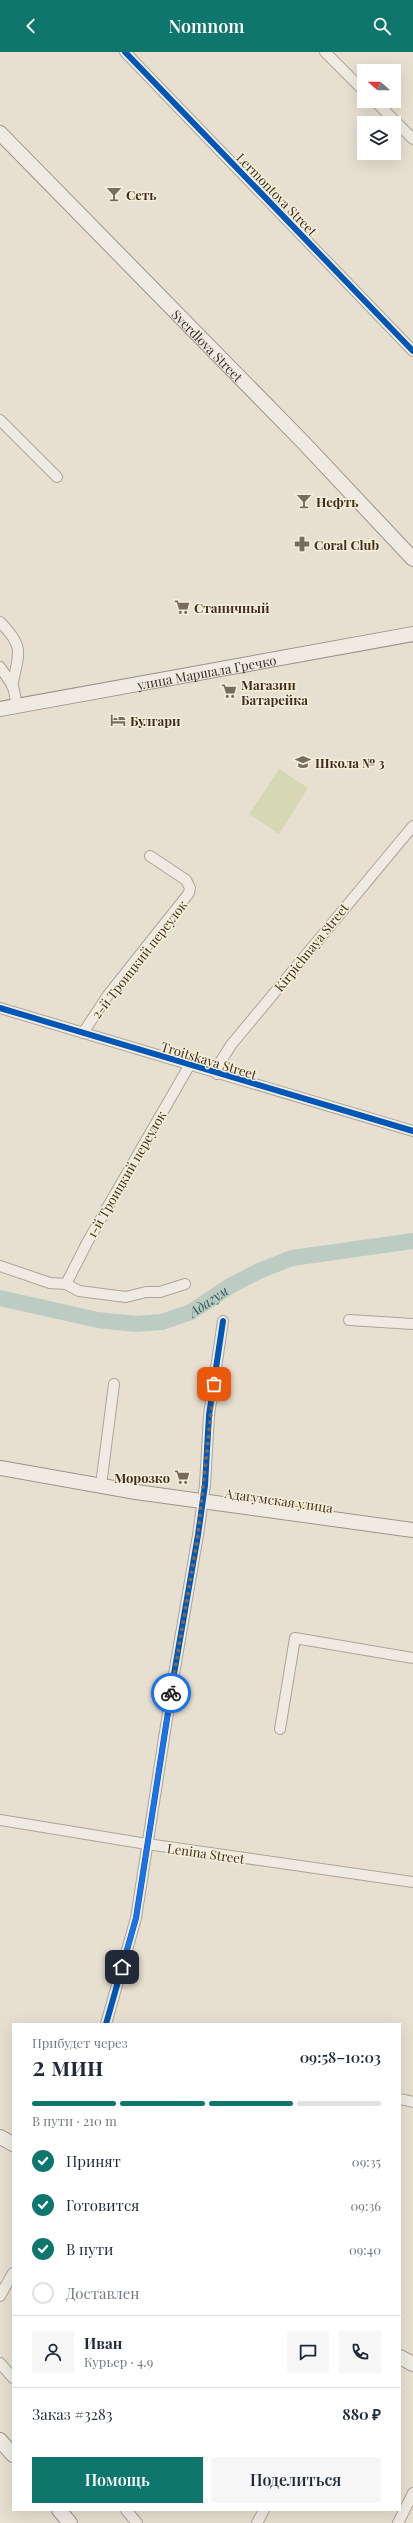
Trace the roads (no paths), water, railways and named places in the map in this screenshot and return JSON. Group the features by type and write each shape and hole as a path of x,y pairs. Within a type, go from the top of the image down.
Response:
{"main road":[{"name":"Sverdlova Street","path":"0,133 303,442 413,559"},
{"name":"улица Маршала Гречко","path":"0,710 413,634"},
{"name":"Адагумская улица","path":"0,1468 202,1501 413,1530"},
{"path":"0,2137 12,2143"},
{"path":"401,2358 413,2364"},
{"path":"0,2440 12,2454"},
{"path":"60,2511 70,2523"}],"street":[{"name":"Lermontova Street","path":"125,52 413,351"},
{"path":"325,52 357,84"},
{"path":"381,108 413,139"},
{"path":"0,420 57,477"},
{"path":"0,622 15,637 19,651 13,686 17,706"},
{"path":"0,667 13,686"},
{"name":"Kirpichnaya Street","path":"217,1074 221,1061 231,1045 413,826"},
{"name":"2-й Троицкий переулок","path":"83,1033 108,995 189,893 190,888 186,880 150,856"},
{"name":"Troitskaya Street","path":"0,1008 189,1066 413,1131"},
{"name":"1-й Троицкий переулок","path":"66,1284 88,1241 189,1066"},
{"path":"0,1266 50,1283 66,1284 79,1291 126,1297 146,1292 160,1292 185,1284"},
{"path":"349,1320 413,1324"},
{"path":"107,2023 136,1918 198,1535 209,1415 223,1321"},
{"path":"101,1485 114,1384"},
{"path":"280,1729 295,1638 413,1658"},
{"name":"Lenina Street","path":"0,1820 147,1844 413,1882"},
{"path":"401,2099 413,2102"},
{"path":"0,2296 12,2275"},
{"path":"0,2363 12,2377"},
{"path":"398,2523 413,2493"},
{"path":"127,2511 137,2523"},
{"path":"257,2523 263,2511"}],"waterway":[{"name":"Адагум","path":"0,1298 98,1320 136,1324 162,1322 191,1312 230,1286 259,1271 292,1258 413,1241"}],"place":[{"name":"Сеть","path":"114,194"},
{"name":"Нефть","path":"304,501"},
{"name":"Coral Club","path":"302,544"},
{"name":"Станичный","path":"182,607"},
{"name":"Магазин Батарейка","path":"229,691"},
{"name":"Булгари","path":"118,720"},
{"name":"Школа № 3","path":"303,762"},
{"name":"Морозко","path":"182,1477"}]}
